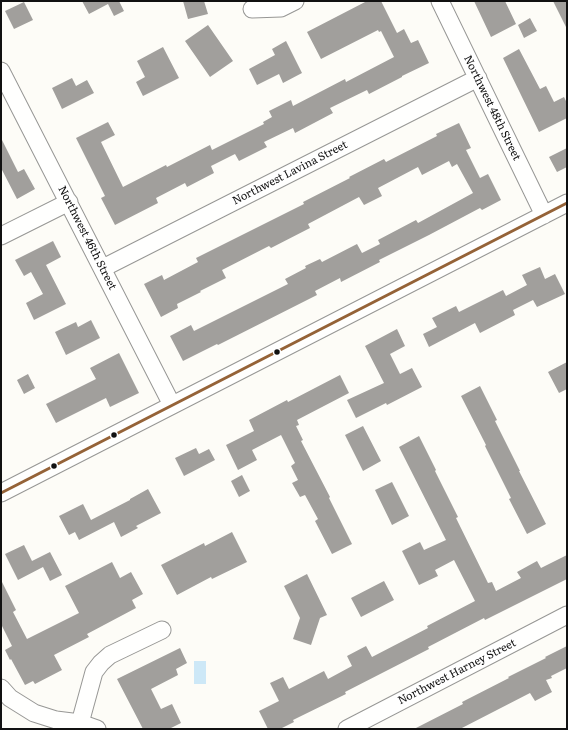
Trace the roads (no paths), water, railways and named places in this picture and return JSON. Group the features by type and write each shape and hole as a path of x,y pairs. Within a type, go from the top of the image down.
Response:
{"street":[{"path":"252,9 281,8 295,1"},
{"name":"Northwest 48th Street","path":"440,1 544,215"},
{"name":"Northwest 46th Street","path":"1,71 172,405"},
{"name":"Northwest Lavina Street","path":"103,268 478,78"},
{"path":"1,236 69,202"},
{"path":"1,493 567,203"},
{"name":"Northwest Harney Street","path":"346,729 567,615"},
{"path":"80,723 94,672 101,663 110,655 162,630"},
{"path":"1,688 10,698 34,713 56,720 80,723 97,729"}],"water":[{"path":"194,661 206,661 206,684 194,684"}]}
